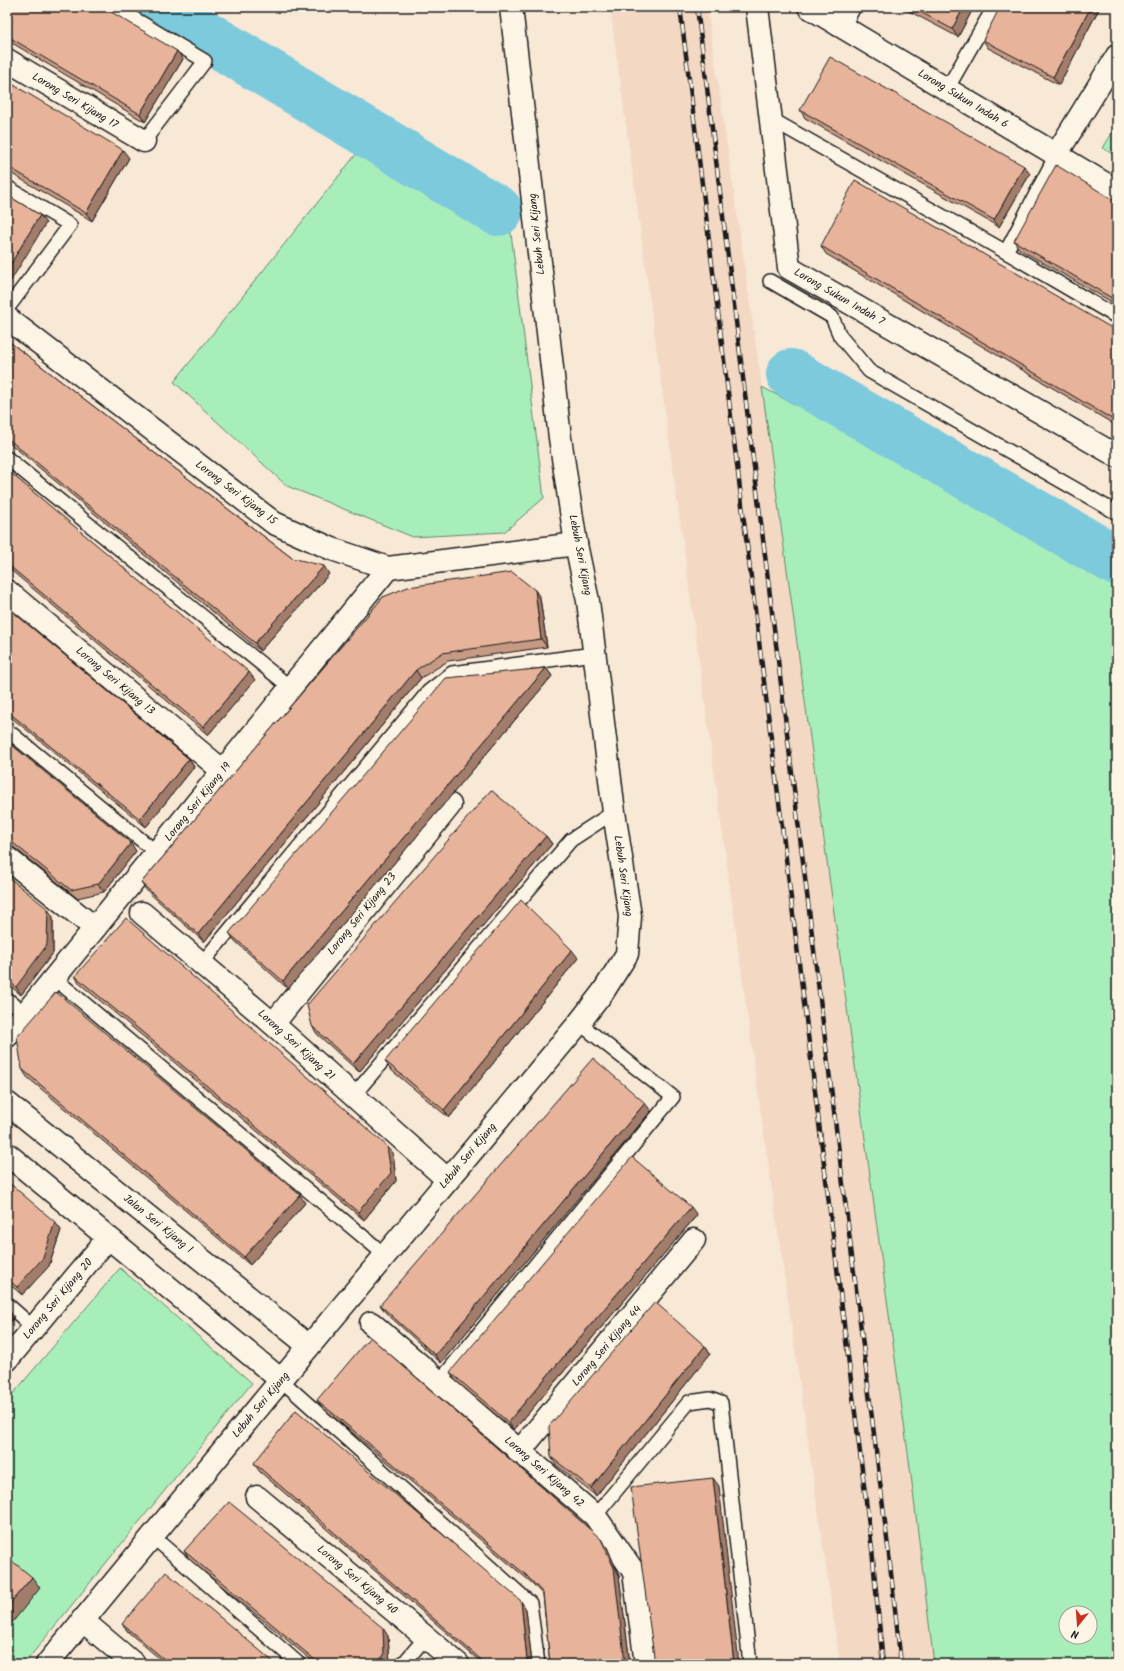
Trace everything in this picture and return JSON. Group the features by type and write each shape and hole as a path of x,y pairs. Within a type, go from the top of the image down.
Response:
{"street":[{"name":"Lebuh Seri Kijang","path":"47,1664 309,1346 580,1023 603,992 627,954 630,916 614,812 588,601 576,544 560,438 511,7"},
{"name":"Lorong Sukun Indah 7","path":"758,7 789,268 1117,456"},
{"name":"Lorong Sukun Indah 6","path":"810,7 844,16 947,90 1117,191"},
{"path":"1056,155 1117,56"},
{"name":"Lorong Seri Kijang 17","path":"7,60 144,141"},
{"name":"Lorong Seri Kijang 15","path":"7,318 274,523 332,549 388,568 576,544"},
{"name":"Lorong Seri Kijang 19","path":"7,1036 388,568"},
{"name":"Lorong Seri Kijang 13","path":"7,591 223,771"},
{"name":"Lorong Seri Kijang 23","path":"273,1024 450,805"},
{"path":"7,858 95,928"},
{"name":"Lorong Seri Kijang 21","path":"142,913 273,1024 448,1180"},
{"name":"Jalan Seri Kijang 1","path":"7,1103 309,1346"},
{"path":"7,1154 281,1380"},
{"name":"Lorong Seri Kijang 20","path":"7,1360 108,1238"},
{"name":"Lorong Seri Kijang 44","path":"519,1452 694,1240"},
{"name":"Lorong Seri Kijang 42","path":"371,1323 595,1516 634,1572 646,1664"},
{"name":"Lorong Seri Kijang 40","path":"257,1497 458,1664"},
{"path":"82,1620 134,1664"}],"lane":[{"path":"115,7 205,61 144,141"},
{"path":"947,90 994,7"},
{"path":"771,119 1006,252 1117,317"},
{"path":"1006,252 1056,155"},
{"path":"7,187 70,225 7,309"},
{"path":"770,281 832,317 840,336 869,372 1117,513"},
{"path":"7,458 291,688"},
{"path":"202,963 429,691 452,673 594,654"},
{"path":"7,730 157,853"},
{"path":"353,1096 571,840 614,812"},
{"path":"54,978 385,1255"},
{"path":"7,999 25,1014"},
{"path":"439,1382 673,1097 580,1023"},
{"path":"7,1304 34,1328"},
{"path":"281,1380 530,1604 538,1664"},
{"path":"595,1516 689,1402 710,1399 721,1403 750,1664"},
{"path":"152,1536 299,1664"},
{"path":"403,1664 426,1637"}],"shaded area":[{"path":"610,7 707,7 762,387 911,1475 934,1664 840,1664 757,1086"}],"green space":[{"path":"1117,125 1117,157 1103,148"},
{"path":"370,137 509,217 544,498 504,532 413,537 287,486 174,382"},
{"path":"762,387 1117,577 1117,1664 934,1664 911,1475"},
{"path":"120,1268 252,1383 24,1664 7,1664 7,1401"}],"building":[{"path":"7,7 103,7 177,51 140,114 7,36"},
{"path":"911,7 964,7 952,29"},
{"path":"1000,7 1091,7 1053,77 983,40"},
{"path":"830,57 1024,166 994,220 800,110"},
{"path":"7,81 123,150 86,213 7,166"},
{"path":"1056,165 1117,202 1117,301 1014,241"},
{"path":"855,180 1117,331 1117,422 821,246"},
{"path":"7,195 40,215 7,270"},
{"path":"7,340 292,558 324,566 255,643 7,438"},
{"path":"7,470 249,672 203,727 7,564"},
{"path":"512,572 535,590 541,639 442,653 416,670 198,934 141,883 383,597 408,587"},
{"path":"7,607 189,759 140,819 7,711"},
{"path":"546,668 283,981 229,933 446,678"},
{"path":"7,741 131,843 98,884 71,890 7,838"},
{"path":"491,790 546,836 353,1064 312,1026 307,1005"},
{"path":"7,876 48,909 47,945 16,987 7,980"},
{"path":"521,900 572,950 444,1110 385,1061"},
{"path":"126,918 387,1146 391,1173 358,1212 75,976"},
{"path":"56,992 300,1195 244,1257 22,1069 17,1037"},
{"path":"593,1058 645,1103 435,1355 380,1305"},
{"path":"632,1157 691,1207 508,1422 450,1372"},
{"path":"7,1181 55,1222 43,1258 17,1287 7,1279"},
{"path":"655,1302 705,1346 591,1488 551,1457 549,1426"},
{"path":"370,1337 601,1539 614,1568 625,1664 550,1664 543,1593 526,1575 317,1400"},
{"path":"296,1410 521,1601 527,1661 524,1664 486,1664 254,1463"},
{"path":"713,1478 734,1664 655,1664 631,1487"},
{"path":"229,1502 383,1628 384,1655 376,1664 320,1664 184,1551"},
{"path":"7,1557 32,1577 7,1607"},
{"path":"166,1572 276,1664 170,1664 122,1624"}],"waterway":[{"path":"158,7 498,211"},
{"path":"791,374 1117,561"}],"railway":[{"path":"680,7 872,1549 883,1664"},
{"path":"697,7 889,1555 901,1664"}]}
